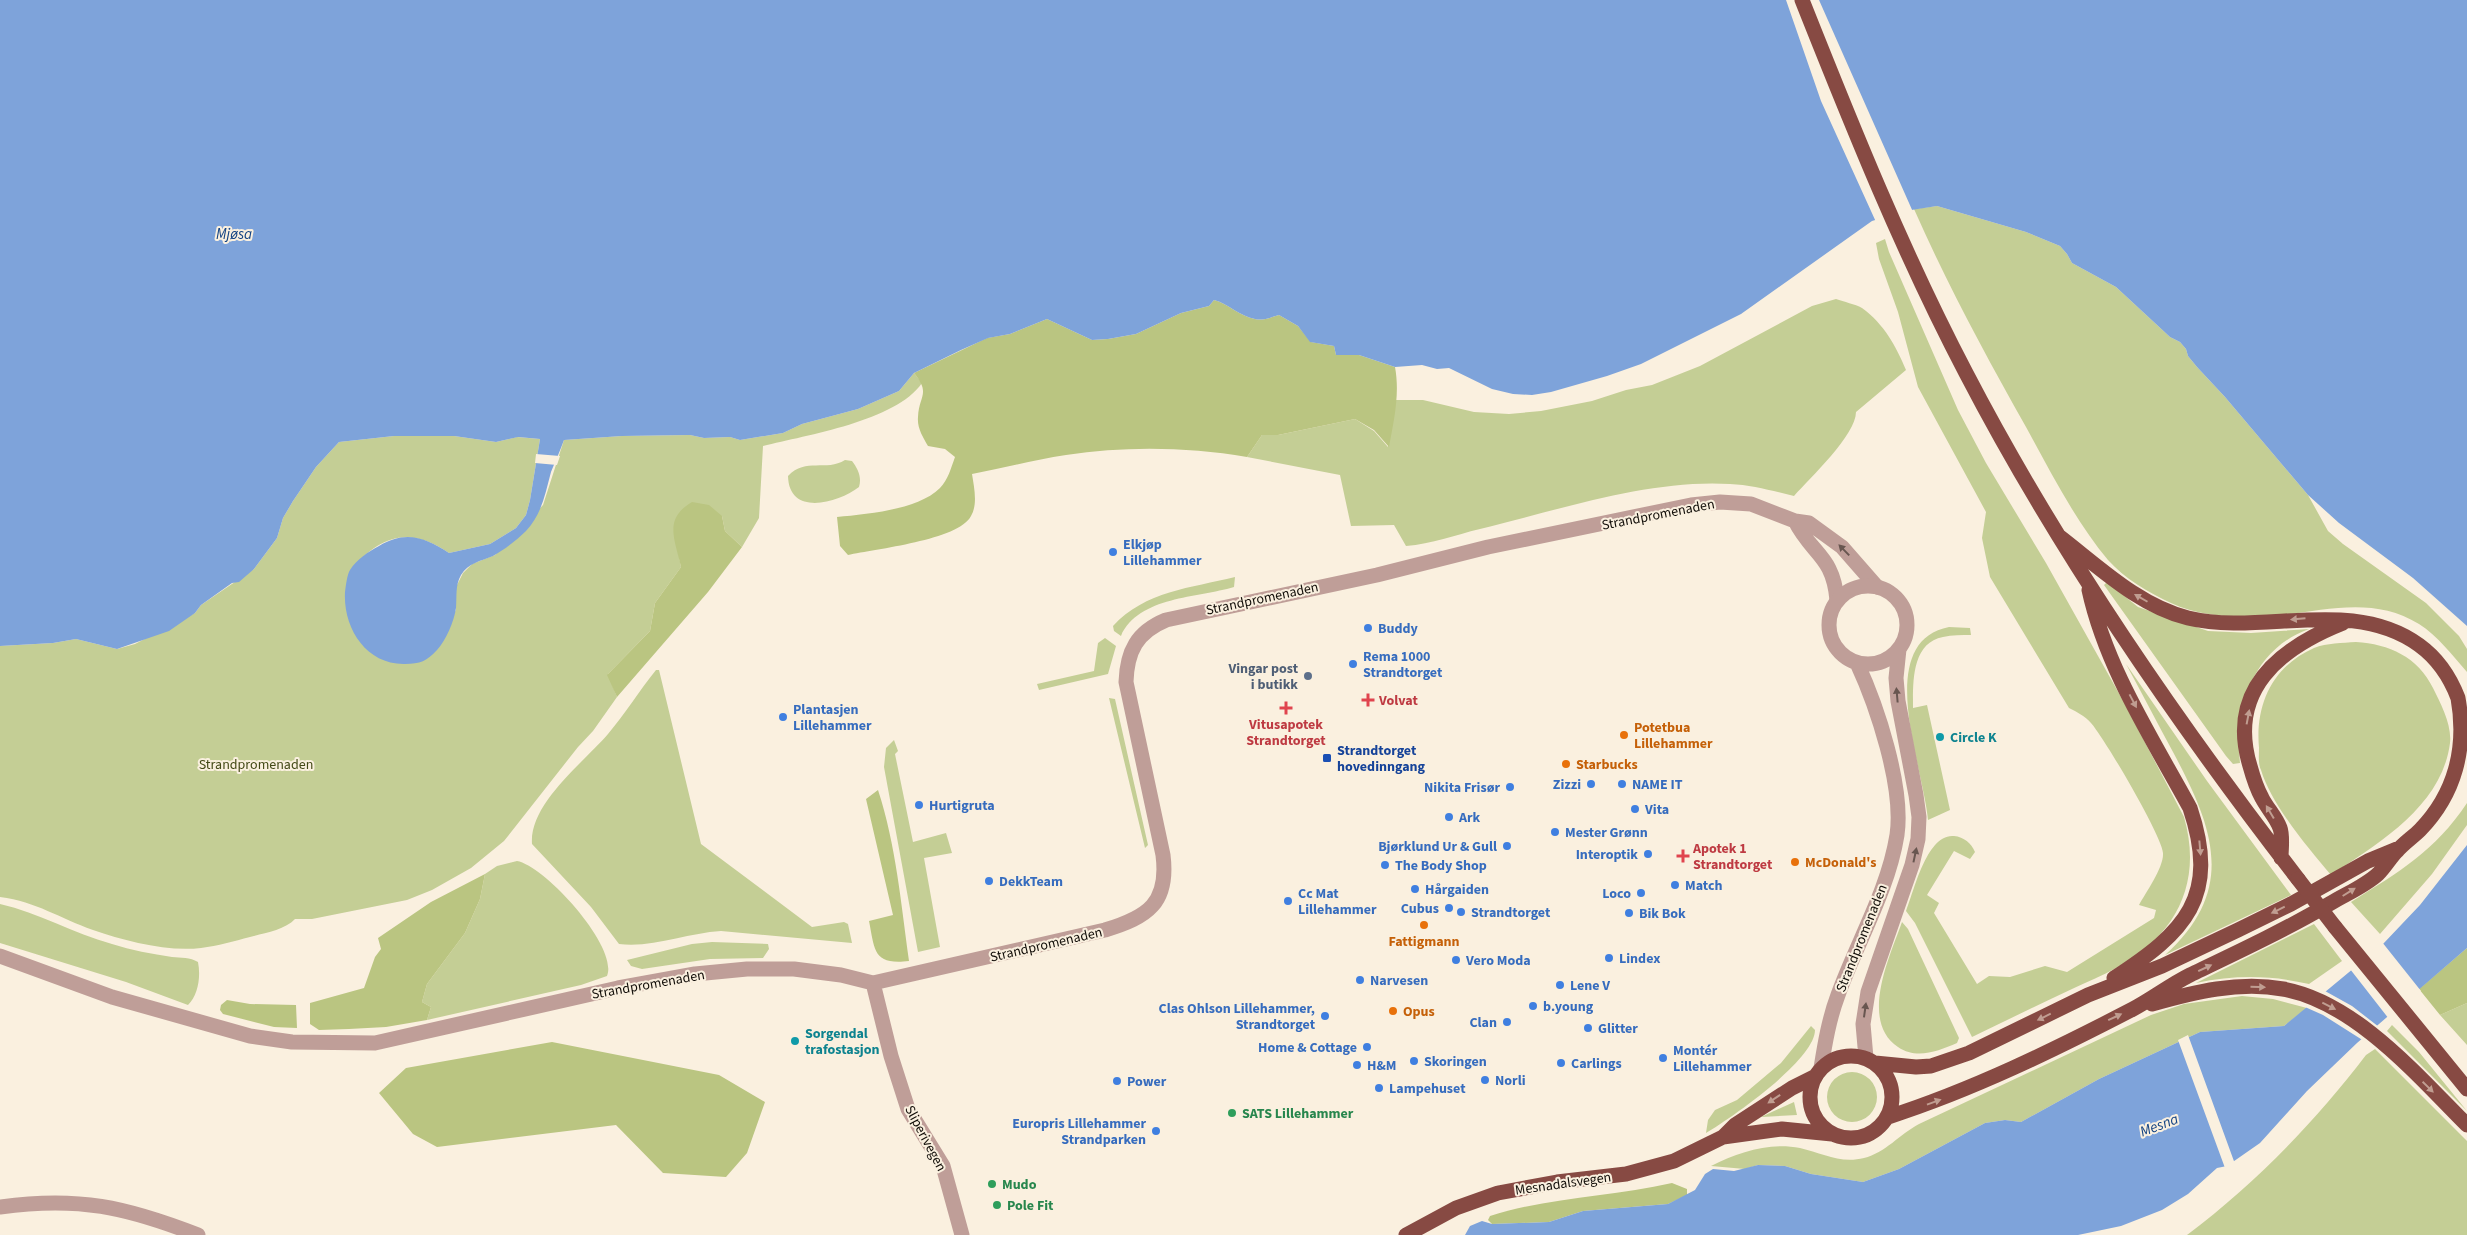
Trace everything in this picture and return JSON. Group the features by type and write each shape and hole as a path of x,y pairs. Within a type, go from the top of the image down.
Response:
{"highway":[{"path":"1802,0 1901,236 1965,372 2060,538 2150,675 2281,858 2467,1089"},
{"path":"1888,1117 1982,1082 2134,1009 2187,977 2298,922 2346,895 2377,875 2399,849 2432,817 2451,790 2458,776 2465,743 2461,705 2445,672 2436,659 2421,646 2390,629 2373,624 2304,618 2253,624 2221,624 2185,618 2159,608 2132,593 2060,538"},
{"path":"2088,581 2096,622 2110,658 2190,808 2199,834 2201,854 2195,900 2179,926 2154,952 2088,996"},
{"path":"2281,858 2280,828 2261,797 2249,765 2246,724 2250,703 2259,683 2280,656 2313,634 2347,621"},
{"path":"1870,1060 1882,1070 1892,1088 1892,1108 1888,1117 1873,1132 1864,1137 1854,1138 1834,1134 1825,1129 1813,1114 1810,1094 1819,1072 1838,1058 1847,1056 1916,1067 1942,1063 1969,1053 2088,996 2162,966 2291,904 2368,861 2399,849"},
{"path":"2134,1009 2218,989 2249,987 2284,989 2316,1000 2337,1010 2364,1028 2396,1056 2467,1125"},
{"name":"Mesnadalsvegen","path":"1406,1235 1435,1218 1475,1200 1526,1187 1651,1169 1674,1161 1722,1137 1735,1125 1819,1072"},
{"name":"Mesnadalsvegen","path":"1722,1137 1782,1129 1834,1134"}],"street":[{"name":"Strandpromenaden","path":"0,956 121,999 250,1036 292,1042 375,1043 618,988 695,974 747,969 794,969 841,975 873,983 1105,930 1134,921 1159,898 1165,873 1163,855 1126,682 1126,668 1138,638 1150,627 1186,614 1706,503 1751,504 1795,521 1809,523 1842,547 1877,586"},
{"path":"1795,521 1802,535 1813,545 1829,566 1836,584 1837,600"},
{"path":"1877,586 1896,597 1906,617 1906,634 1899,650 1880,663 1857,663 1838,651 1831,641 1829,620 1831,609 1837,600 1854,588 1877,586"},
{"name":"Strandpromenaden","path":"1870,1060 1863,1024 1868,992 1912,866 1918,839 1919,817 1916,795 1898,701 1896,678 1899,650"},
{"name":"Strandpromenaden","path":"1819,1072 1830,1019 1890,864 1897,833 1897,800 1886,748 1870,692 1857,663"},
{"name":"Sliperivegen","path":"873,983 891,1056 908,1108 944,1166 962,1235"},
{"path":"0,1207 59,1202 114,1207 150,1216 198,1235"}],"green space":[{"path":"1937,206 2026,232 2060,246 2072,263 2116,287 2170,337 2180,342 2197,367 2308,495 2328,531 2343,544 2426,603 2459,636 2467,649 2467,672 2432,634 2419,624 2400,614 2360,607 2258,617 2214,615 2171,603 2146,590 2122,573 2096,545 2064,496 1953,292 1914,209"},
{"path":"1885,239 1958,410 1986,463 2046,563 2126,706 2184,817 2189,841 2190,864 2187,885 2180,905 2169,924 2155,940 2137,955 2111,971 1972,1037 1915,923 1906,911 1923,865 1936,844 1945,838 1954,836 1967,841 1975,852 1970,859 1954,851 1927,895 1939,903 1934,913 1977,984 1989,976 2010,977 2045,966 2067,972 2154,918 2156,910 2139,905 2158,872 2163,859 2163,853 2153,828 2132,788 2098,732 2081,714 2069,708 1990,577 1982,538 1986,512 1918,387 1898,312 1879,259 1876,243"},
{"path":"1836,299 1862,308 1877,321 1898,352 1906,370 1856,412 1849,432 1841,444 1794,496 1762,488 1730,484 1668,486 1572,505 1434,541 1406,546 1394,525 1351,526 1340,475 1247,457 1262,435 1278,435 1355,419 1374,431 1388,447 1396,400 1423,400 1474,412 1509,414 1541,411 1592,401 1626,390 1652,385 1700,366 1812,306"},
{"path":"1214,300 1255,319 1279,315 1298,326 1311,342 1334,346 1336,355 1359,355 1395,367 1397,397 1389,447 1374,430 1355,419 1278,435 1262,435 1247,457 1202,451 1134,449 1054,457 972,474 975,495 973,511 963,524 951,531 915,542 848,555 840,546 837,517 892,510 906,506 919,501 940,488 949,474 955,457 945,449 928,446 919,429 918,417 923,390 914,373 987,338 1010,334 1047,319 1092,340 1108,339 1136,334 1181,313 1209,306"},
{"name":"Strandpromenaden","path":"914,373 922,383 910,396 872,417 849,425 763,446 759,518 742,547 725,531 722,516 677,546 681,567 655,603 650,631 608,674 617,697 593,731 578,747 504,841 471,868 432,890 407,900 312,919 295,919 286,926 268,932 214,946 188,949 146,945 119,938 93,930 37,906 0,897 0,646 53,643 76,639 117,649 135,644 195,613 201,605 254,569 277,538 283,518 293,501 316,467 339,442 394,436 454,436 496,442 517,437 540,439 526,515 516,528 490,544 449,553 421,539 396,538 372,549 350,571 449,629 456,609 456,587 463,573 472,564 495,555 543,505 564,440 622,436 690,435 704,438 730,437 740,440 783,433 802,424 858,409 899,391"},
{"path":"845,460 852,461 860,476 859,487 850,493 839,498 816,503 805,502 790,489 788,476 795,470 809,466 831,465"},
{"path":"692,502 709,505 722,516 725,531 742,547 708,592 617,697 607,675 650,631 655,603 681,567 674,539 674,523 677,515"},
{"path":"1235,577 1234,587 1155,606 1141,613 1130,623 1121,636 1114,631 1113,626 1126,614 1154,598 1170,592"},
{"path":"2107,582 2138,607 2208,631 2251,633 2309,629 2290,638 2274,651 2261,666 2251,683 2244,702 2240,722 2240,763 2233,764 2226,756 2104,585"},
{"path":"1949,627 1970,628 1971,635 1946,636 1933,641 1925,647 1919,656 1914,677 1913,708 1927,705 1950,810 1928,820 1908,710 1907,681 1913,656 1926,638"},
{"path":"1105,638 1116,646 1108,674 1039,690 1037,684 1094,671 1098,643"},
{"path":"2356,642 2391,649 2411,660 2419,668 2433,688 2448,722 2450,743 2445,765 2435,786 2406,821 2369,850 2331,875 2281,811 2266,783 2259,762 2260,716 2270,688 2288,665 2319,646"},
{"path":"2126,664 2207,781 2291,895 2165,955 2188,930 2203,906 2210,882 2211,857 2207,832 2199,806 2173,752"},
{"path":"656,670 659,670 701,844 812,927 844,922 848,924 852,943 721,931 644,944 619,944 591,907 532,844 533,829 548,799 608,734"},
{"path":"1109,698 1115,699 1148,845 1145,848"},
{"path":"894,740 898,751 895,754 913,842 946,833 952,853 924,858 940,947 918,952 884,767 886,748"},
{"path":"878,790 894,853 909,961 888,961 878,954 869,921 893,915 866,799"},
{"path":"2467,803 2467,825 2432,874 2380,934 2351,902 2385,881 2429,848 2455,820"},
{"path":"517,861 529,866 545,877 577,910 602,946 608,963 607,976 581,985 427,1020 431,1007 422,1002 427,984 465,933 480,899 485,874 497,866"},
{"path":"485,874 480,899 465,933 427,984 422,1002 431,1007 427,1020 386,1027 349,1029 319,1030 310,1024 310,1003 364,988 375,957 381,949 378,938 431,902"},
{"path":"0,904 28,912 119,946 195,960 198,962 199,974 194,996 188,1005 126,982 0,943"},
{"path":"1902,922 1908,929 1959,1038 1957,1043 1928,1053 1913,1053 1898,1047 1886,1036 1880,1021 1879,1005 1885,970"},
{"path":"2314,924 2342,961 2309,984 2252,977 2196,983"},
{"path":"712,942 768,944 769,949 763,958 710,959 642,969 631,966 627,960 692,944"},
{"path":"2467,948 2467,1003 2440,1015 2419,989"},
{"path":"2242,996 2273,999 2307,1008 2284,1026 2200,1032 2099,1079 2021,1122 2005,1120 1985,1123 1899,1169 1863,1182 1811,1174 1785,1166 1758,1165 1745,1169 1711,1166 1732,1156 1777,1146 1800,1148 1847,1160 1872,1156 1919,1124 2151,1015 2184,1004"},
{"path":"227,1000 250,1004 296,1005 297,1028 274,1027 223,1014 220,1010 221,1005"},
{"path":"2467,1003 2467,1045 2440,1015"},
{"path":"2392,1025 2419,1052 2467,1111 2387,1031"},
{"path":"1811,1026 1815,1030 1811,1042 1801,1057 1787,1072 1734,1115 1706,1133 1708,1120 1715,1110 1737,1100 1781,1063"},
{"path":"552,1042 719,1075 765,1102 747,1153 726,1177 663,1173 616,1125 437,1147 413,1134 379,1093 406,1068"},
{"path":"2375,1049 2467,1141 2467,1235 2187,1235 2260,1174 2326,1105 2366,1055"},
{"path":"1847,1072 1857,1072 1870,1079 1877,1092 1877,1102 1870,1115 1857,1122 1847,1122 1838,1118 1831,1111 1827,1102 1827,1092 1831,1083 1838,1076"},
{"path":"1794,1102 1797,1115 1761,1117"},
{"path":"1672,1183 1687,1189 1687,1195 1668,1204 1583,1211 1549,1222 1492,1224 1488,1220 1490,1216 1535,1205"}],"water":[{"name":"Mjøsa","path":"0,0 2467,0 2467,626 2413,578 2339,523 2308,495 2197,367 2180,342 2170,337 2116,287 2072,263 2060,246 2026,232 1937,206 1905,211 1872,221 1741,314 1641,364 1551,392 1532,395 1513,394 1492,389 1449,368 1437,369 1422,365 1395,367 1359,355 1336,355 1334,346 1310,342 1298,326 1279,315 1255,319 1214,300 1209,306 1181,313 1136,334 1108,339 1092,340 1047,319 1010,334 988,338 961,350 914,373 899,391 858,409 802,424 783,433 740,440 730,437 704,438 690,435 622,436 564,440 536,518 506,548 493,556 471,565 464,571 458,583 455,613 446,636 430,657 415,663 391,663 368,651 360,642 348,619 345,605 347,577 350,570 367,553 388,541 398,538 406,537 423,540 449,553 490,544 516,528 526,515 540,439 518,437 496,442 454,436 394,436 339,442 316,467 293,501 283,518 277,538 254,569 239,582 232,583 201,605 195,613 169,631 117,649 76,639 53,643 0,646"},
{"name":"Mesna","path":"2467,845 2467,948 2357,1043 2307,1091 2260,1143 2227,1166 2217,1168 2188,1194 2162,1210 2121,1226 2078,1235 1465,1235 1470,1226 1482,1221 1492,1224 1549,1222 1583,1211 1668,1204 1695,1190 1705,1174 1713,1169 1734,1171 1758,1165 1785,1166 1811,1174 1863,1182 1899,1169 1985,1123 2005,1120 2021,1122 2099,1079 2200,1032 2284,1026 2383,944 2420,905"}],"pier":[{"path":"1786,0 1819,0 1913,212 1876,222 1821,101"},
{"path":"536,454 560,456 557,465 535,463"},
{"path":"2382,942 2421,991 2389,1019 2350,969"},
{"path":"2325,991 2352,1006 2379,1027 2364,1041 2323,1015 2305,1007"},
{"path":"2188,1035 2235,1164 2227,1168 2225,1168 2178,1040"}],"place":[{"name":"Elkjøp Lillehammer","path":"1113,552"},
{"name":"Buddy","path":"1368,628"},
{"name":"Rema 1000 Strandtorget","path":"1353,664"},
{"name":"Vingar post i butikk","path":"1308,676"},
{"name":"Volvat","path":"1368,700"},
{"name":"Vitusapotek Strandtorget","path":"1286,708"},
{"name":"Plantasjen Lillehammer","path":"783,717"},
{"name":"Potetbua Lillehammer","path":"1624,735"},
{"name":"Circle K","path":"1940,737"},
{"name":"Strandtorget hovedinngang","path":"1327,758"},
{"name":"Starbucks","path":"1566,764"},
{"name":"Zizzi","path":"1591,784"},
{"name":"NAME IT","path":"1622,784"},
{"name":"Nikita Frisør","path":"1510,787"},
{"name":"Hurtigruta","path":"919,805"},
{"name":"Vita","path":"1635,809"},
{"name":"Ark","path":"1449,817"},
{"name":"Mester Grønn","path":"1555,832"},
{"name":"Bjørklund Ur & Gull","path":"1507,846"},
{"name":"Interoptik","path":"1648,854"},
{"name":"Apotek 1 Strandtorget","path":"1683,856"},
{"name":"McDonald's","path":"1795,862"},
{"name":"The Body Shop","path":"1385,865"},
{"name":"DekkTeam","path":"989,881"},
{"name":"Match","path":"1675,885"},
{"name":"Hårgaiden","path":"1415,889"},
{"name":"Loco","path":"1641,893"},
{"name":"Cc Mat Lillehammer","path":"1288,901"},
{"name":"Cubus","path":"1449,908"},
{"name":"Strandtorget","path":"1461,912"},
{"name":"Bik Bok","path":"1629,913"},
{"name":"Fattigmann","path":"1424,925"},
{"name":"Lindex","path":"1609,958"},
{"name":"Vero Moda","path":"1456,960"},
{"name":"Narvesen","path":"1360,980"},
{"name":"Lene V","path":"1560,985"},
{"name":"b.young","path":"1533,1006"},
{"name":"Opus","path":"1393,1011"},
{"name":"Clas Ohlson Lillehammer, Strandtorget","path":"1325,1016"},
{"name":"Clan","path":"1507,1022"},
{"name":"Glitter","path":"1588,1028"},
{"name":"Sorgendal trafostasjon","path":"795,1041"},
{"name":"Home & Cottage","path":"1367,1047"},
{"name":"Montér Lillehammer","path":"1663,1058"},
{"name":"Skoringen","path":"1414,1061"},
{"name":"Carlings","path":"1561,1063"},
{"name":"H&M","path":"1357,1065"},
{"name":"Norli","path":"1485,1080"},
{"name":"Power","path":"1117,1081"},
{"name":"Lampehuset","path":"1379,1088"},
{"name":"SATS Lillehammer","path":"1232,1113"},
{"name":"Europris Lillehammer Strandparken","path":"1156,1131"},
{"name":"Mudo","path":"992,1184"},
{"name":"Pole Fit","path":"997,1205"}]}
